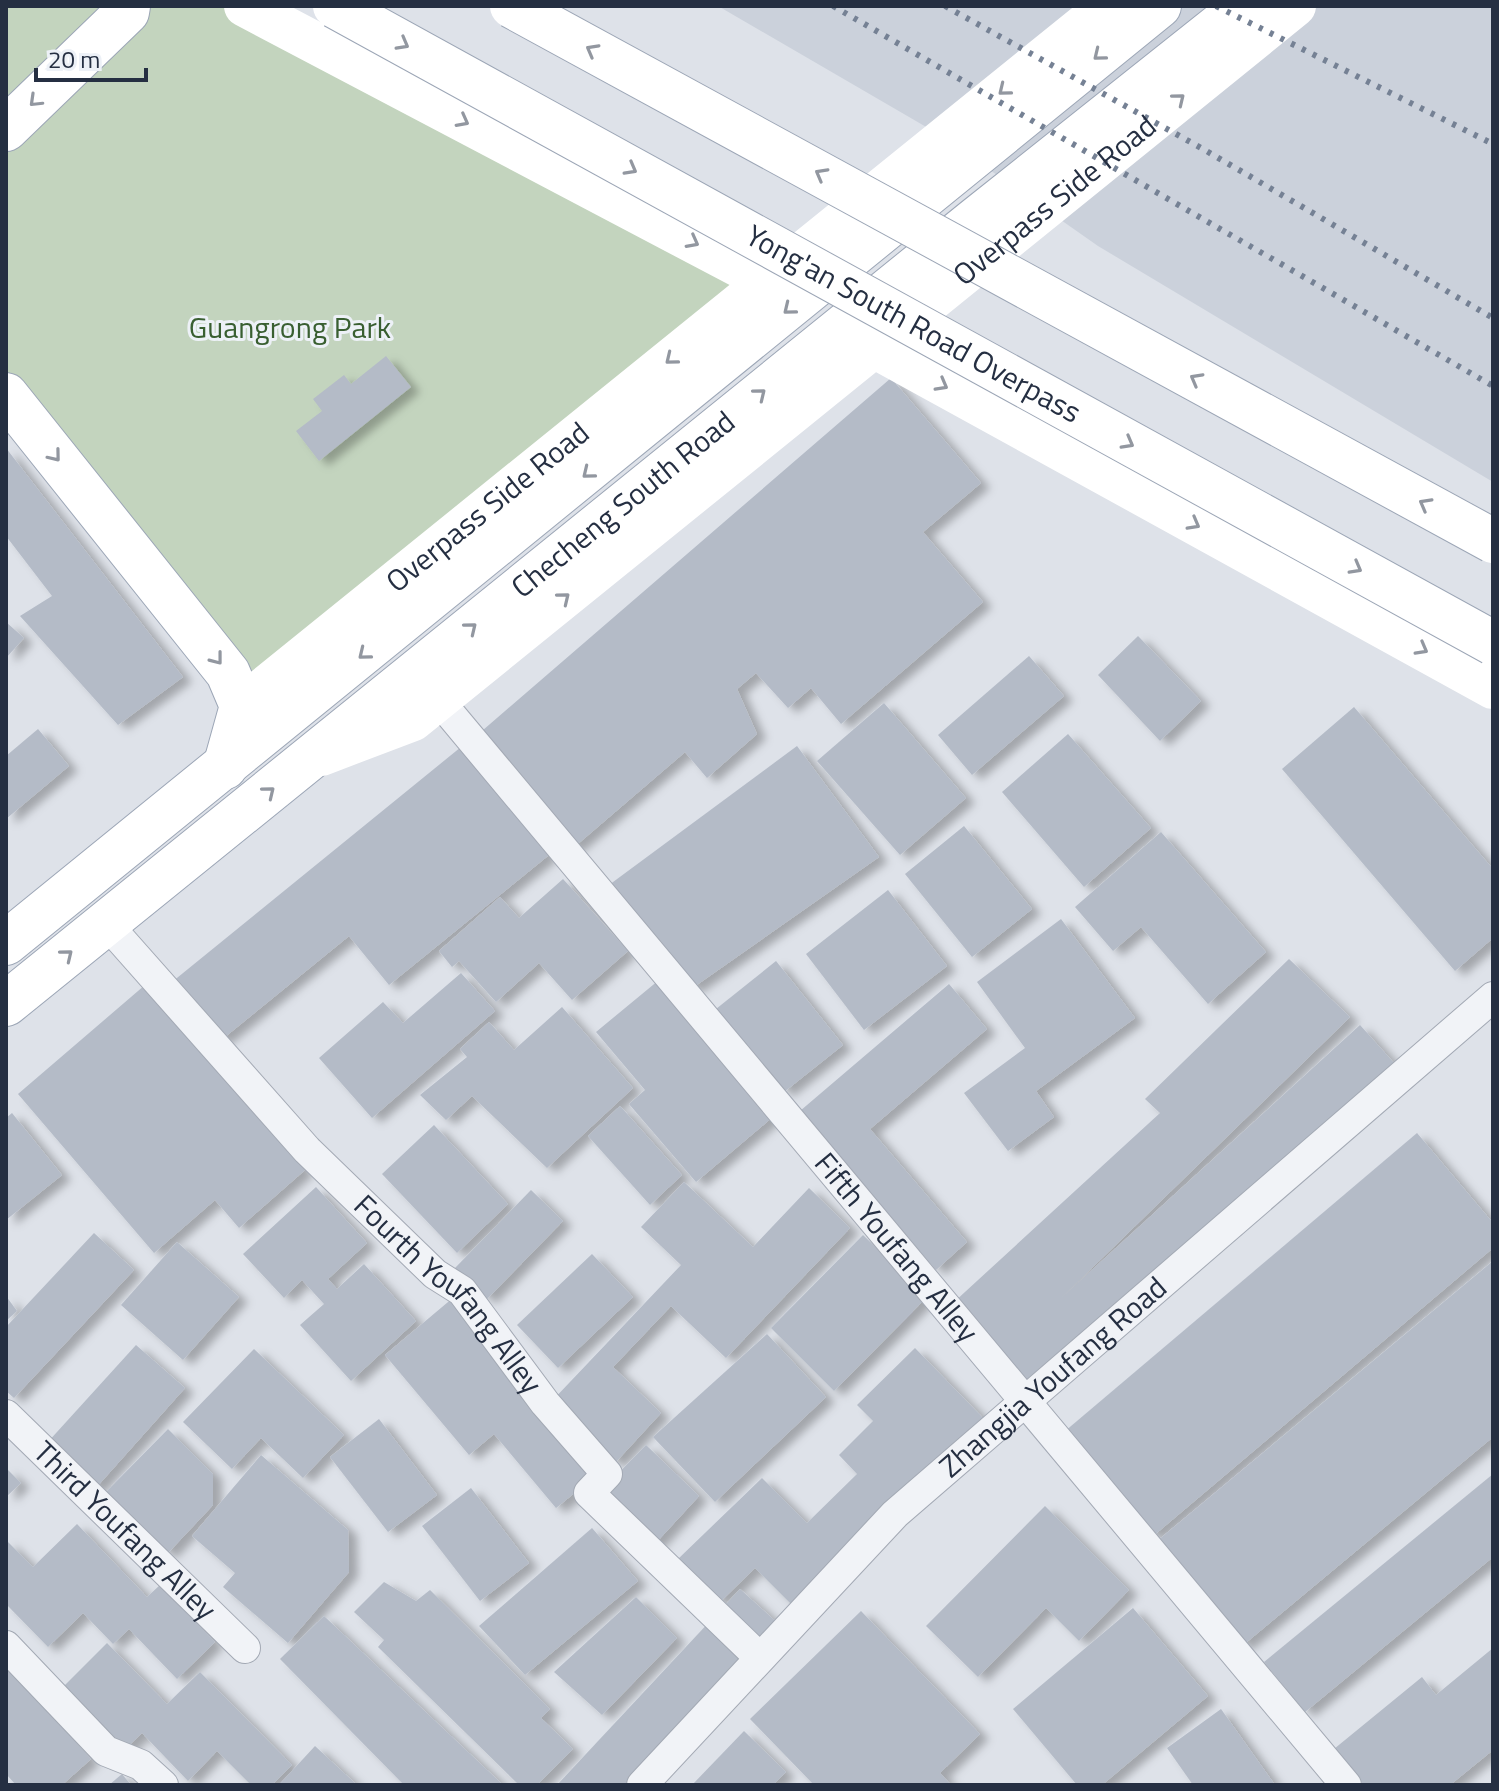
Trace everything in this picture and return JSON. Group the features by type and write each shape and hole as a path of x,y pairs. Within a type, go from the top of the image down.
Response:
{"main road":[{"path":"6,129 127,12 128,6"},
{"name":"Yong'an South Road Overpass","path":"335,6 1493,643"},
{"path":"512,6 1493,541"},
{"name":"Checheng South Road","path":"6,943 1159,6"},
{"name":"Checheng South Road","path":"6,1004 951,239 1244,6"},
{"path":"6,395 228,673 242,706 225,767"}],"street":[{"path":"245,6 767,281"},
{"name":"Overpass Side Road","path":"242,706 1108,6"},
{"name":"Overpass Side Road","path":"312,758 413,720 1295,6"},
{"path":"874,347 1493,688"},
{"name":"Fifth Youfang Alley","path":"446,709 1346,1785"},
{"name":"Fourth Youfang Alley","path":"106,923 307,1150 435,1274 462,1291 545,1403 607,1474 589,1493 760,1658"},
{"name":"Zhangjia Youfang Road","path":"642,1785 895,1514 1493,997"},
{"name":"Third Youfang Alley","path":"6,1415 245,1648"},
{"path":"6,1646 106,1751 141,1765 163,1785"}],"shaded area":[{"path":"718,6 1493,6 1493,482 1098,246 940,135"}],"green space":[{"name":"Guangrong Park","path":"6,6 245,6 767,281 242,706 6,395"}],"building":[{"path":"386,356 411,387 319,461 296,431 322,411 313,399 344,375 351,384"},
{"path":"891,378 981,483 923,532 983,602 841,724 811,688 788,708 756,673 737,689 757,734 707,778 685,752 572,849 475,737"},
{"path":"6,448 183,677 118,725 20,616 52,596 6,536"},
{"path":"6,622 24,638 6,658"},
{"path":"1138,636 1201,701 1160,741 1098,675"},
{"path":"1029,656 1064,696 972,775 938,735"},
{"path":"884,703 966,798 900,855 817,761"},
{"path":"1354,707 1493,869 1493,938 1455,971 1282,769"},
{"path":"38,729 69,766 6,819 6,756"},
{"path":"1068,734 1151,828 1084,887 1002,792"},
{"path":"797,746 879,857 691,989 609,885"},
{"path":"461,747 549,855 389,985 349,936 220,1041 172,982"},
{"path":"964,826 1032,909 972,957 905,874"},
{"path":"1161,832 1266,952 1208,1004 1141,927 1113,951 1075,907"},
{"path":"563,879 628,951 572,1000 539,963 496,1002 459,961 452,967 439,951 500,897 519,918"},
{"path":"888,890 947,966 864,1030 806,954"},
{"path":"1061,919 1135,1018 1036,1091 1054,1117 1008,1151 964,1093 1025,1048 977,982"},
{"path":"1289,959 1350,1017 1059,1300 1360,1025 1394,1063 1024,1387 953,1303 1160,1113 1145,1099"},
{"path":"776,961 843,1045 784,1092 716,1009"},
{"path":"461,973 495,1011 372,1118 319,1058 383,1002 403,1023"},
{"path":"659,980 774,1116 696,1182 629,1104 645,1090 596,1032"},
{"path":"949,984 987,1029 870,1129 967,1242 936,1270 800,1111"},
{"path":"145,985 305,1170 239,1228 215,1200 154,1253 18,1094"},
{"path":"562,1007 633,1088 547,1168 472,1096 446,1120 420,1095 467,1057 460,1049 489,1022 514,1050"},
{"path":"620,1106 682,1175 650,1205 588,1136"},
{"path":"12,1113 62,1175 6,1220 6,1118"},
{"path":"434,1125 508,1204 457,1253 382,1174"},
{"path":"1417,1133 1493,1223 1493,1248 1152,1537 1064,1432"},
{"path":"684,1182 753,1247 809,1188 850,1228 726,1358 671,1306 613,1367 661,1413 615,1463 551,1402 681,1265 641,1227"},
{"path":"316,1187 367,1243 328,1279 337,1289 364,1264 416,1321 351,1381 300,1325 324,1304 302,1280 284,1298 243,1254"},
{"path":"531,1190 563,1221 487,1299 455,1268"},
{"path":"94,1233 134,1270 14,1398 6,1391 6,1327"},
{"path":"863,1235 927,1297 834,1391 771,1328"},
{"path":"177,1242 239,1297 183,1360 121,1305"},
{"path":"592,1254 633,1297 558,1368 517,1325"},
{"path":"1493,1261 1493,1437 1242,1646 1156,1542"},
{"path":"6,1296 17,1311 6,1321"},
{"path":"454,1297 593,1478 556,1508 494,1434 469,1455 385,1355"},
{"path":"767,1334 826,1397 715,1502 653,1437"},
{"path":"136,1345 185,1388 94,1490 47,1443"},
{"path":"915,1348 985,1420 793,1606 755,1568 719,1603 677,1560 762,1478 807,1523 857,1474 839,1455 873,1421 857,1405"},
{"path":"254,1349 344,1435 303,1478 261,1438 232,1469 183,1422"},
{"path":"379,1419 437,1495 388,1532 330,1457"},
{"path":"168,1429 213,1474 213,1505 167,1554 105,1493"},
{"path":"646,1445 699,1496 653,1546 598,1494"},
{"path":"261,1455 348,1530 349,1572 288,1643 223,1587 235,1573 192,1536"},
{"path":"6,1468 21,1483 6,1497"},
{"path":"1493,1474 1493,1557 1305,1712 1264,1662"},
{"path":"471,1488 529,1563 480,1601 422,1526"},
{"path":"1045,1506 1129,1590 1079,1641 1046,1608 978,1677 926,1626"},
{"path":"77,1524 147,1597 160,1585 215,1642 177,1679 129,1629 113,1644 83,1613 48,1647 6,1604 6,1540 33,1567"},
{"path":"592,1528 638,1581 525,1675 479,1626"},
{"path":"384,1582 416,1601 430,1590 550,1709 541,1718 573,1749 537,1785 519,1785 378,1647 384,1640 354,1612"},
{"path":"740,1589 783,1628 636,1785 557,1785"},
{"path":"636,1597 677,1638 602,1715 554,1672"},
{"path":"1133,1608 1208,1696 1102,1785 1077,1785 1013,1709"},
{"path":"861,1611 980,1734 940,1773 951,1785 814,1785 750,1719"},
{"path":"324,1616 503,1785 404,1785 280,1659"},
{"path":"107,1643 167,1704 200,1672 292,1765 272,1785 251,1785 217,1751 188,1781 142,1733 120,1754 58,1692"},
{"path":"1493,1648 1493,1750 1450,1785 1364,1785 1334,1749 1422,1677 1436,1695"},
{"path":"6,1665 91,1759 62,1785 16,1785 6,1774"},
{"path":"1221,1709 1275,1785 1193,1785 1167,1748"},
{"path":"744,1731 786,1772 773,1785 692,1785"},
{"path":"315,1746 357,1785 279,1785"},
{"path":"122,1774 131,1785 109,1785"}],"railway":[{"path":"833,6 1493,386"},
{"path":"945,6 1203,149 1493,318"},
{"path":"1216,6 1493,144"}]}
